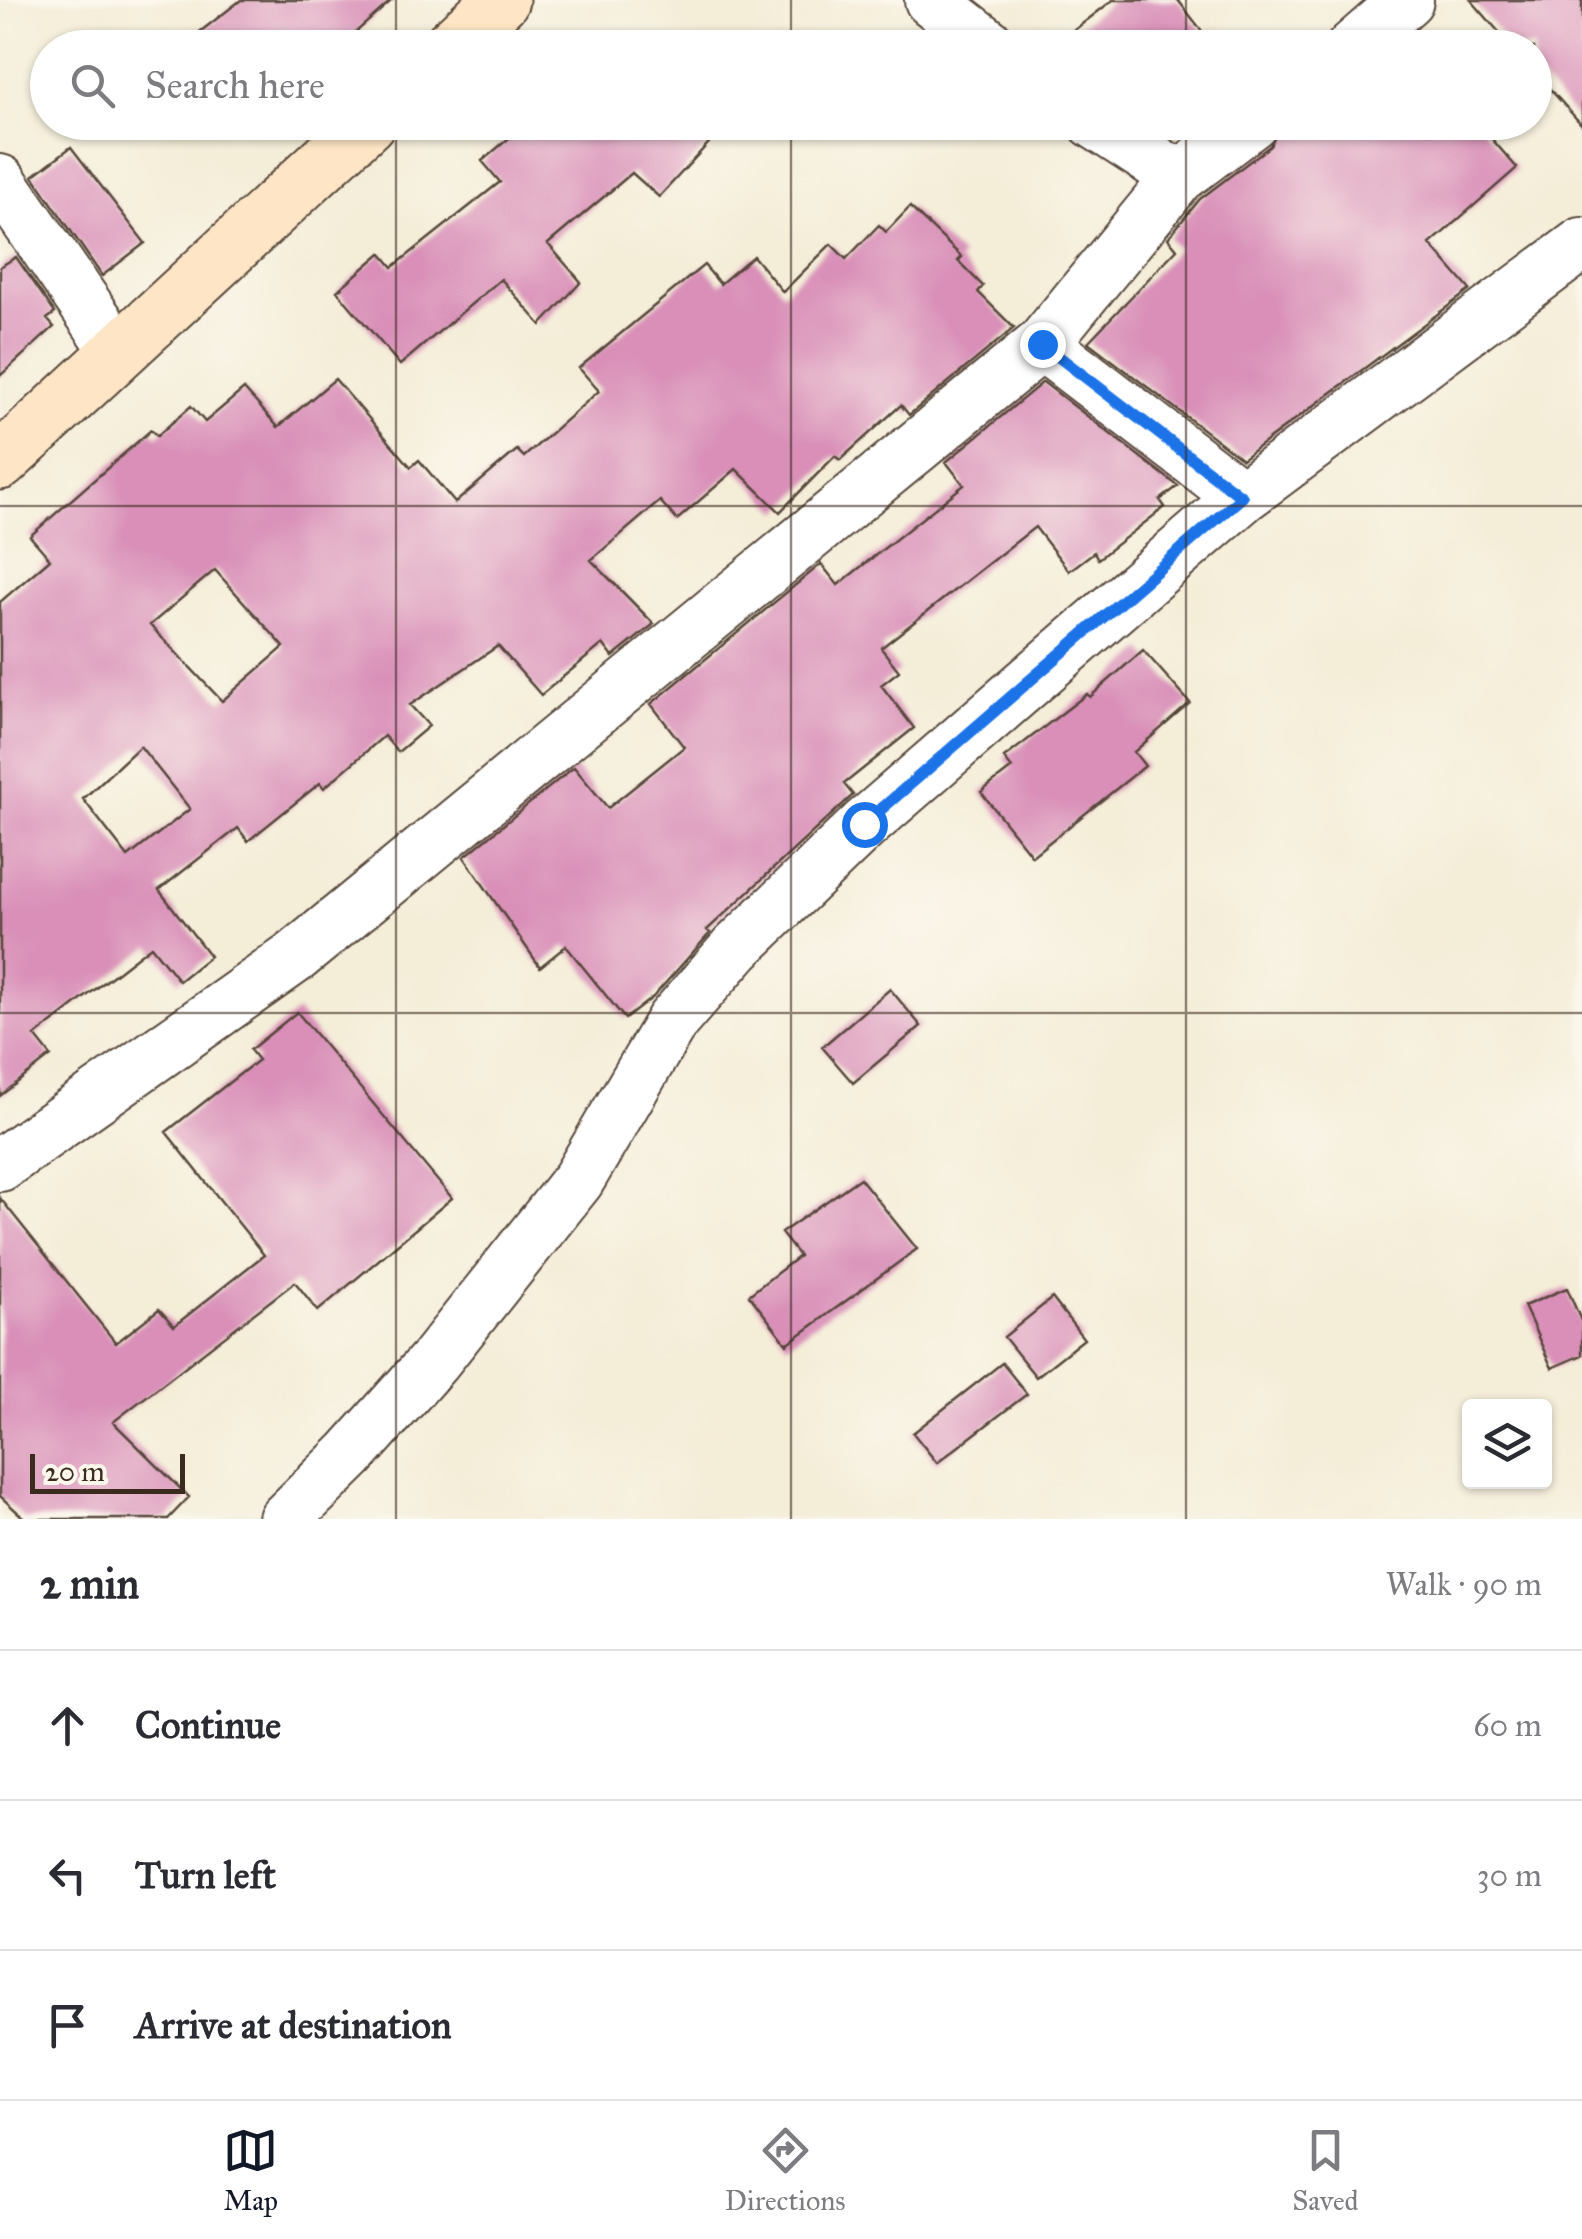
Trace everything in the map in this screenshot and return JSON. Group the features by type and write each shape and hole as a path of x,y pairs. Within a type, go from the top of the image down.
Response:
{"main road":[{"path":"0,462 349,140"}],"street":[{"path":"931,0 970,30"},
{"path":"1373,30 1407,0"},
{"path":"1122,140 1179,177"},
{"path":"0,1165 295,957 1042,344 1179,177 1228,140"},
{"path":"0,181 119,353"},
{"path":"284,1519 351,1454 435,1360 578,1180 672,1021 736,948 864,824 1242,497 1582,244"},
{"path":"1042,344 1242,497"}],"building":[{"path":"241,0 392,0 358,30 202,30"},
{"path":"1113,0 1178,0 1201,30 1074,30"},
{"path":"1471,0 1582,0 1582,125 1552,91 1552,30 1497,30"},
{"path":"507,140 711,140 659,197 632,173 548,244 581,282 541,325 501,279 400,365 337,291 381,253 393,267 500,182 482,161"},
{"path":"1273,140 1493,140 1517,168 1430,244 1470,290 1242,459 1088,342 1177,249 1168,238 1200,199"},
{"path":"71,147 145,243 102,276 33,176"},
{"path":"910,207 962,257 958,261 983,286 978,292 1014,328 909,415 901,405 840,460 835,456 780,512 736,469 677,520 660,501 591,560 654,624 613,657 603,644 541,695 498,646 410,705 429,726 398,752 384,736 324,788 320,783 248,841 238,828 159,890 210,956 179,981 151,946 35,1036 51,1056 0,1096 0,602 50,559 30,536 151,430 157,436 191,406 205,422 244,389 278,427 335,379 411,467 419,460 455,503 517,450 524,457 599,391 579,368 704,265 720,284 753,256 783,292 831,244 846,259 879,225 886,232","holes":["215,570 284,647 222,701 150,625","140,746 190,809 128,857 83,799"]},
{"path":"16,257 55,313 47,319 54,327 0,376 0,267"},
{"path":"1043,382 1178,486 1160,500 1165,507 1098,559 1094,552 1069,571 1035,527 881,648 899,671 881,685 914,728 844,784 853,795 707,930 710,933 653,997 625,1019 566,946 540,967 464,857 574,767 608,808 684,747 651,704 821,564 838,585 964,485 946,462"},
{"path":"1143,650 1190,703 1134,752 1145,766 1032,856 981,792 1012,768 1004,758 1087,694 1090,697"},
{"path":"890,989 921,1026 853,1083 822,1047"},
{"path":"297,1012 452,1198 318,1311 295,1282 113,1422 189,1497 168,1519 25,1519 0,1496 0,1198 116,1343 159,1309 174,1326 264,1255 166,1132 258,1060 250,1050"},
{"path":"860,1178 917,1249 787,1344 749,1295 799,1256 781,1233"},
{"path":"1567,1288 1582,1323 1582,1355 1552,1368 1524,1306"},
{"path":"1052,1298 1084,1339 1036,1377 1004,1337"},
{"path":"1002,1363 1027,1394 937,1463 913,1433"}],"route":[{"path":"864,824 1242,497 1042,344"}]}
